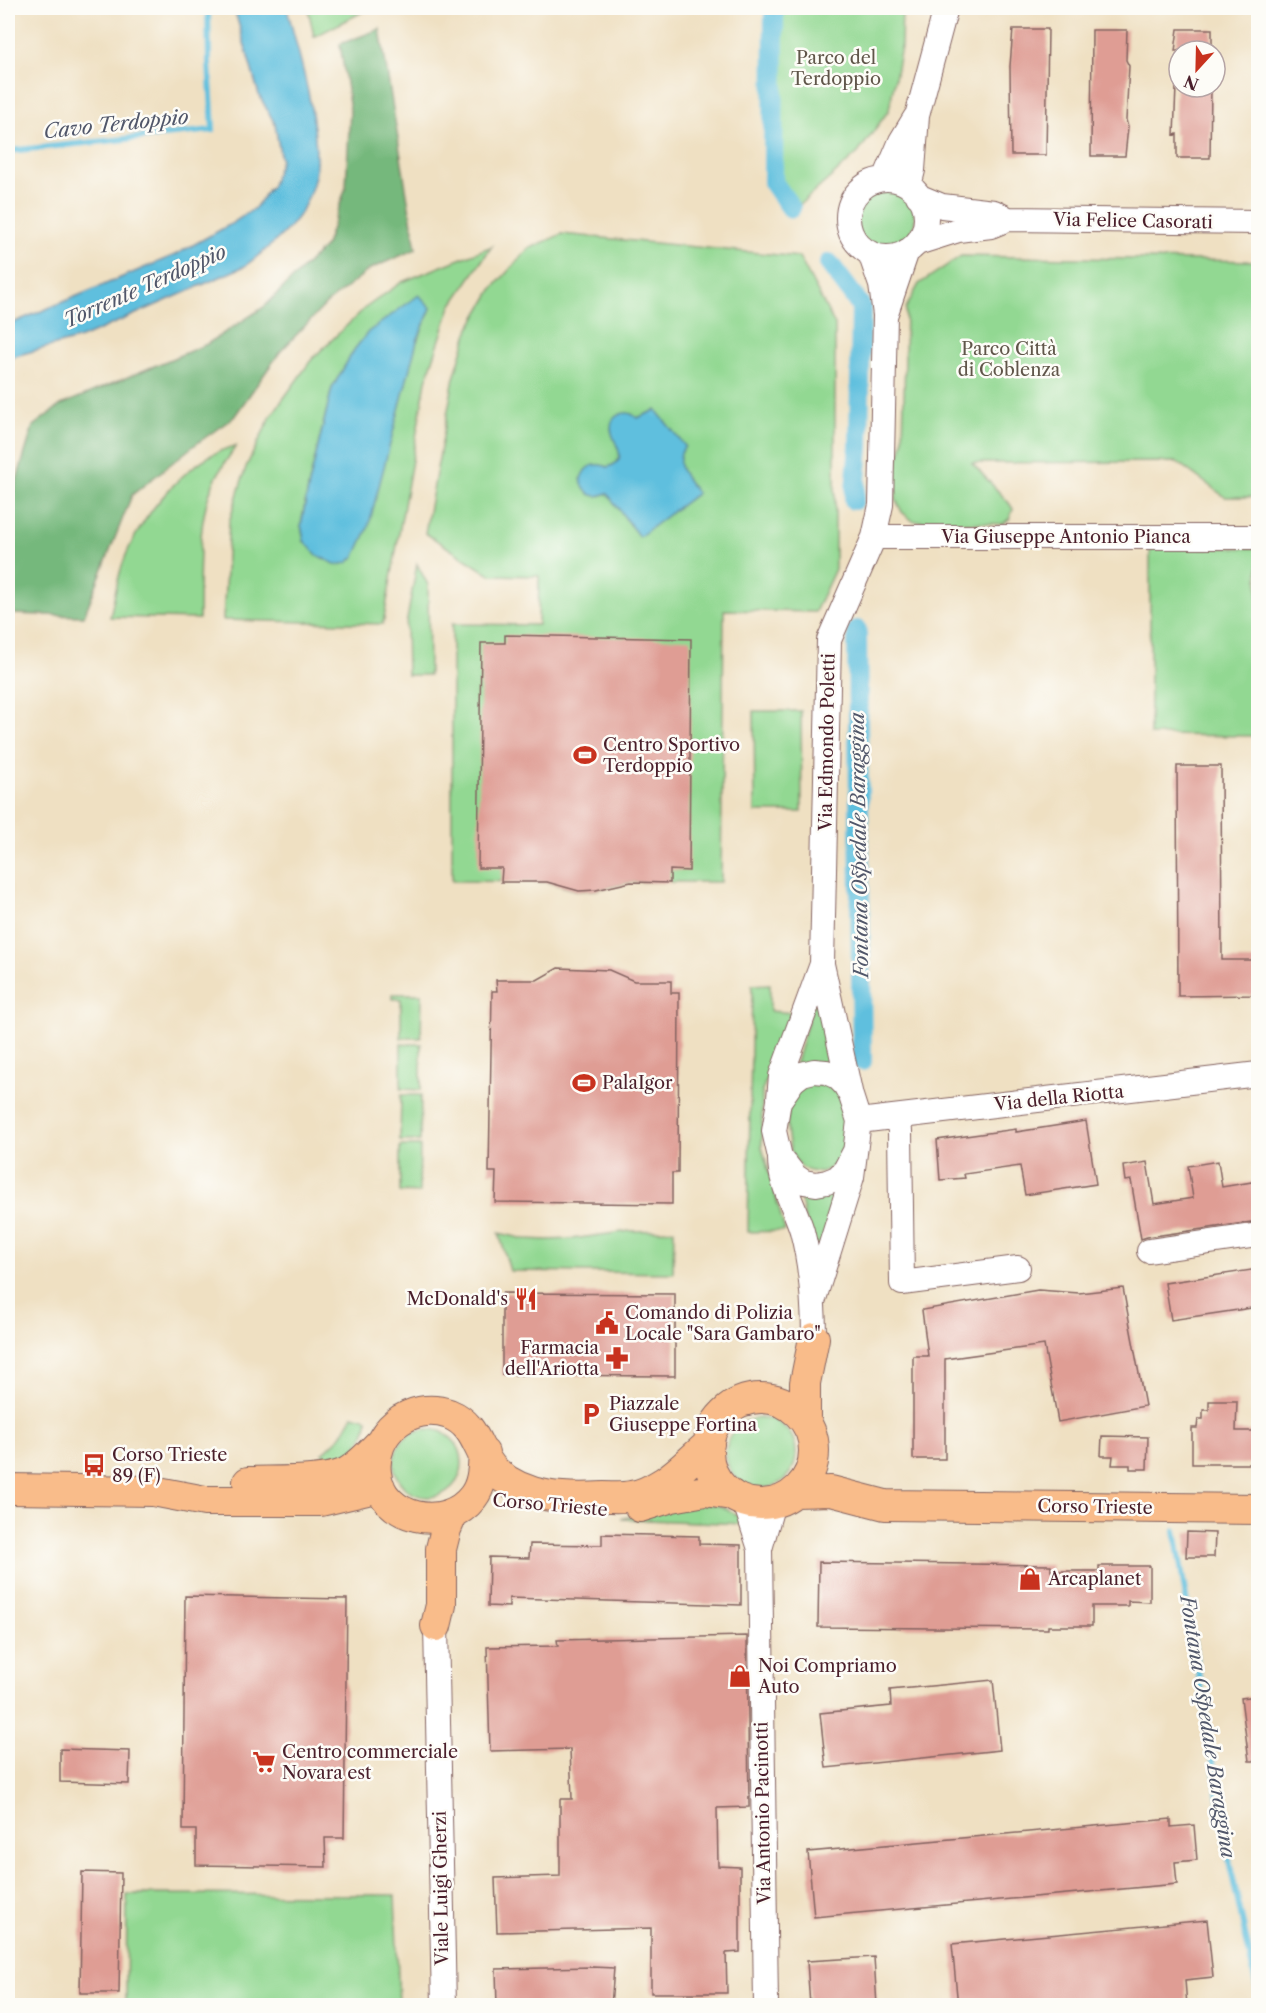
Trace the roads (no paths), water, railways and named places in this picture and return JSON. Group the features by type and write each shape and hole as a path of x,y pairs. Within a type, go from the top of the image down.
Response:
{"main road":[{"path":"760,1398 784,1404 805,1420 812,1434 814,1449 813,1465 806,1480 761,1498 721,1485 713,1473 709,1458 709,1444 713,1428 735,1405 777,1391 814,1338"},
{"path":"805,1420 805,1383 814,1338"},
{"path":"8,1489 153,1491 211,1484 331,1477 344,1474 361,1463 398,1421 417,1412 429,1410 451,1415 461,1421 476,1436 484,1453 482,1478 446,1529 441,1549 441,1605 436,1626"},
{"path":"379,1444 376,1472 380,1487 392,1504 410,1515 430,1519 463,1505"},
{"name":"Corso Trieste","path":"484,1453 495,1471 514,1485 534,1493 584,1498 633,1496 664,1482 709,1444"},
{"name":"Corso Trieste","path":"814,1449 824,1464 871,1489 931,1504"},
{"path":"153,1491 205,1501 321,1501 380,1487"},
{"name":"Corso Trieste","path":"463,1505 534,1507 591,1512 623,1511 672,1497 705,1491 761,1498 831,1491 885,1505 1258,1509"},
{"path":"410,1515 418,1528 429,1602 436,1626"}],"street":[{"path":"912,247 923,232 926,220 924,207 914,191 913,170 917,116 946,8"},
{"path":"885,179 901,141 917,116"},
{"path":"885,179 898,181 942,206 994,212 1008,219 991,226 958,230 912,247 895,256 882,257 859,246 848,223 853,198 872,182 885,179"},
{"name":"Via Felice Casorati","path":"1008,219 1258,222"},
{"name":"Via Edmondo Poletti","path":"885,315 912,247"},
{"name":"Via Edmondo Poletti","path":"851,1096 822,964 829,640 874,537 881,505 885,315 881,285 870,253"},
{"name":"Via Giuseppe Antonio Pianca","path":"874,537 1258,537"},
{"name":"Via Edmondo Poletti","path":"779,1101 781,1076 822,964"},
{"path":"814,1299 852,1177 859,1135 859,1121 846,1085 837,1077 826,1072 814,1071 802,1074 792,1081 779,1101 774,1131 781,1174 801,1230 814,1299 814,1338"},
{"name":"Via della Riotta","path":"859,1121 1258,1074"},
{"path":"897,1117 900,1131 902,1283 1018,1268"},
{"path":"780,1157 795,1176 804,1182 816,1184 837,1178 845,1170 855,1151"},
{"path":"1149,1251 1258,1235"},
{"name":"Via Antonio Pacinotti","path":"761,1498 765,2006"},
{"name":"Viale Luigi Gherzi","path":"436,1626 444,2006"}],"water":[{"name":"Torrente Terdoppio","path":"234,8 287,8 307,88 316,149 315,177 302,210 280,237 245,266 81,338 15,356 8,361 8,325 175,255 255,208 272,185 281,160 275,124 259,95"},
{"path":"419,295 431,308 417,341 368,528 355,556 347,563 337,565 318,556 304,541 301,525 332,388 354,350 368,332"},
{"path":"656,410 685,446 681,453 680,465 697,493 639,537 607,493 598,496 590,494 584,488 581,479 591,466 608,467 616,463 619,458 611,425 614,418 626,413 637,418"}],"waterway":[{"name":"Cavo Terdoppio","path":"8,151 213,130 208,8"},
{"name":"Fontana Ospedale Baraggina","path":"774,8 773,182 791,208"},
{"name":"Fontana Ospedale Baraggina","path":"829,263 861,306 859,447 854,500"},
{"name":"Fontana Ospedale Baraggina","path":"857,630 862,1061"},
{"name":"Fontana Ospedale Baraggina","path":"1175,1531 1230,1865 1258,1993"}],"place":[{"name":"Centro Sportivo Terdoppio","path":"585,755"},
{"name":"PalaIgor","path":"584,1083"},
{"name":"McDonald's","path":"526,1299"},
{"name":"Comando di Polizia Locale \"Sara Gambaro\"","path":"607,1323"},
{"name":"Farmacia dell'Ariotta","path":"617,1358"},
{"name":"Piazzale Giuseppe Fortina","path":"591,1414"},
{"name":"Corso Trieste 89 (F)","path":"94,1465"},
{"name":"Arcaplanet","path":"1030,1579"},
{"name":"Noi Compriamo Auto","path":"740,1676"},
{"name":"Centro commerciale Novara est","path":"264,1762"}],"park label":[{"name":"Parco del Terdoppio","path":"836,68"},
{"name":"Parco Città di Coblenza","path":"1009,359"}]}
